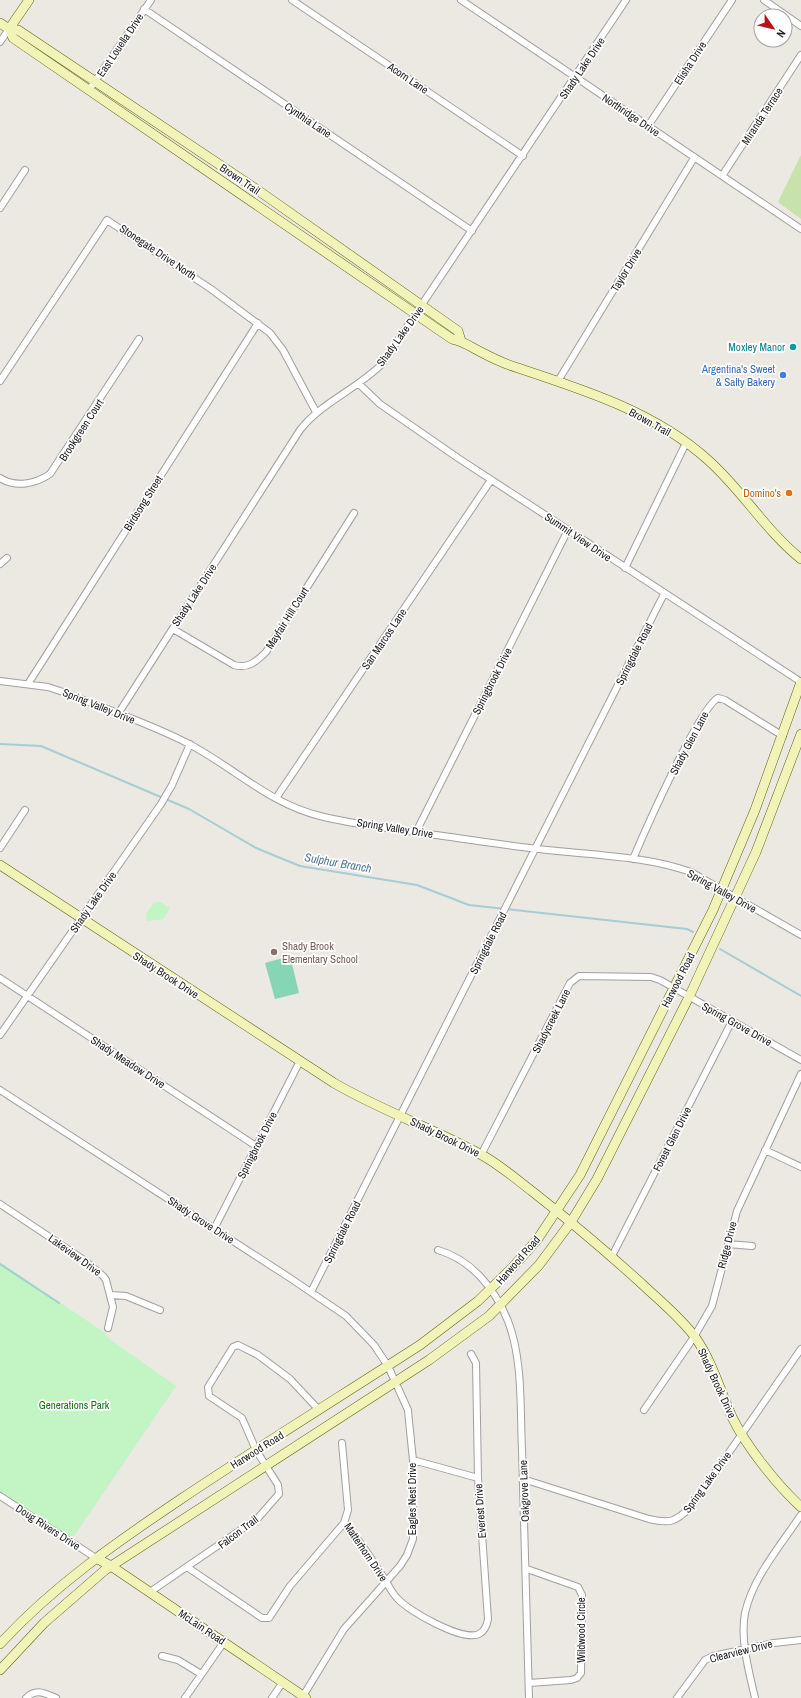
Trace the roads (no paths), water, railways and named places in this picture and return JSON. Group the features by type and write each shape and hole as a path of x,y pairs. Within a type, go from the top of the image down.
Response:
{"street":[{"path":"0,42 29,0"},
{"name":"East Louella Drive","path":"89,90 151,0"},
{"name":"Acorn Lane","path":"292,0 523,156"},
{"name":"Northridge Drive","path":"460,0 801,229"},
{"name":"Elisha Drive","path":"648,126 732,0"},
{"path":"764,0 801,26"},
{"name":"Shady Lake Drive","path":"118,714 300,430 316,412 359,384 382,364 576,78 625,1"},
{"name":"Cynthia Lane","path":"144,9 472,231"},
{"name":"Brown Trail","path":"0,23 9,29 18,30 259,191 458,331 461,340"},
{"name":"Brown Trail","path":"9,29 13,38 452,339 461,340 506,364 558,381 630,410 662,427 686,443 719,471 761,520 801,559"},
{"name":"Miranda Terrace","path":"722,176 801,55"},
{"name":"Taylor Drive","path":"558,381 694,158"},
{"path":"0,208 25,170"},
{"path":"251,202 259,191"},
{"name":"Stonegate Drive North","path":"0,381 108,220 200,281 258,322 270,333 283,350 316,412"},
{"name":"Birdsong Street","path":"28,684 258,322"},
{"name":"Brookgreen Court","path":"0,478 12,484 18,484 33,482 50,474 139,340"},
{"name":"Summit View Drive","path":"359,384 380,404 491,480 801,682"},
{"path":"625,568 686,443"},
{"name":"San Marcos Lane","path":"276,798 491,480"},
{"name":"Mayfair Hill Court","path":"173,629 234,665 245,666 255,662 266,652 354,513"},
{"name":"Springbrook Drive","path":"416,832 568,530"},
{"path":"0,564 7,558"},
{"name":"Springdale Road","path":"311,1292 664,594"},
{"name":"Spring Valley Drive","path":"0,680 28,684 63,692 190,744 276,798 302,811 317,816 535,849 653,862 691,872 801,935"},
{"name":"Harwood Road","path":"0,1644 47,1597 96,1558 158,1514 388,1366 449,1324 491,1290 537,1240 557,1211 596,1143 713,910 755,810 783,736 801,682"},
{"name":"Shady Glen Lane","path":"632,859 694,731 712,701 718,698 725,700 783,736"},
{"name":"Harwood Road","path":"0,1670 44,1623 73,1596 111,1566 394,1383 460,1338 500,1306 539,1265 572,1222 597,1179 689,997 756,852 801,734"},
{"name":"Shady Lake Drive","path":"0,1035 26,996 82,920 161,804 172,785 190,744"},
{"path":"0,848 25,810"},
{"name":"Shady Brook Drive","path":"0,865 300,1062 353,1094 400,1115 482,1155 495,1163 572,1222 612,1256 672,1313 694,1337 706,1356 733,1418 742,1434 784,1490 801,1507"},
{"name":"Shadycreek Lane","path":"482,1155 570,982 575,978 585,975 651,978 674,987"},
{"name":"Shady Meadow Drive","path":"0,978 256,1146"},
{"name":"Spring Grove Drive","path":"674,987 801,1060"},
{"name":"Forest Glen Drive","path":"612,1256 732,1021"},
{"name":"Springbrook Drive","path":"214,1229 300,1062"},
{"name":"Ridge Drive","path":"644,1410 694,1337 712,1306 736,1211 801,1074"},
{"name":"Shady Grove Drive","path":"0,1090 346,1316 374,1345 388,1366"},
{"path":"765,1150 801,1167"},
{"name":"Lakeview Drive","path":"0,1204 97,1269 106,1280 111,1295 112,1315 108,1328"},
{"path":"728,1244 752,1246"},
{"name":"Oakgrove Lane","path":"438,1250 454,1255 485,1280 508,1320 516,1353 523,1479 529,1698"},
{"path":"111,1295 126,1296 160,1310"},
{"name":"Falcon Trail","path":"150,1592 258,1518 275,1500 279,1489 256,1450 242,1418 209,1396 208,1387 233,1347 238,1345 258,1355 290,1379 319,1410"},
{"name":"Spring Lake Drive","path":"523,1479 649,1519 662,1522 678,1520 691,1507 801,1349"},
{"name":"Everest Drive","path":"449,1629 471,1636 480,1634 487,1626 488,1619 478,1478 476,1363 471,1354"},
{"name":"Eagles Nest Drive","path":"305,1697 344,1629 386,1582 407,1555 413,1540 413,1460 408,1410 394,1383 388,1366"},
{"name":"Matterhorn Drive","path":"342,1443 348,1510 344,1523 358,1538 396,1598 405,1606 449,1629"},
{"path":"413,1460 478,1478"},
{"name":"Doug Rivers Drive","path":"0,1496 96,1558"},
{"path":"755,1698 745,1648 745,1613 754,1587 801,1515"},
{"path":"187,1567 262,1618 269,1618 290,1586 344,1523"},
{"name":"McLain Road","path":"96,1558 111,1566 305,1697"},
{"name":"Wildwood Circle","path":"526,1569 578,1587 582,1595 581,1673 577,1678 571,1680 529,1683"},
{"name":"Clearview Drive","path":"677,1698 705,1660 713,1656 745,1648 801,1640"},
{"path":"185,1698 224,1642"},
{"path":"162,1656 178,1660 201,1674"},
{"path":"272,1698 283,1682"},
{"path":"29,1696 39,1691 56,1698"}],"waterway":[{"name":"Sulphur Branch","path":"0,744 41,746 189,809 256,848 300,866 417,885 469,905 687,929 693,932"},
{"name":"Sulphur Branch","path":"720,949 801,996"},
{"path":"0,1264 59,1303"}],"place":[{"name":"Moxley Manor","path":"793,347"},
{"name":"Argentina's Sweet & Salty Bakery","path":"783,375"},
{"name":"Domino's","path":"789,493"},
{"name":"Shady Brook Elementary School","path":"274,952"}],"park label":[{"name":"Generations Park","path":"74,1405"}]}
